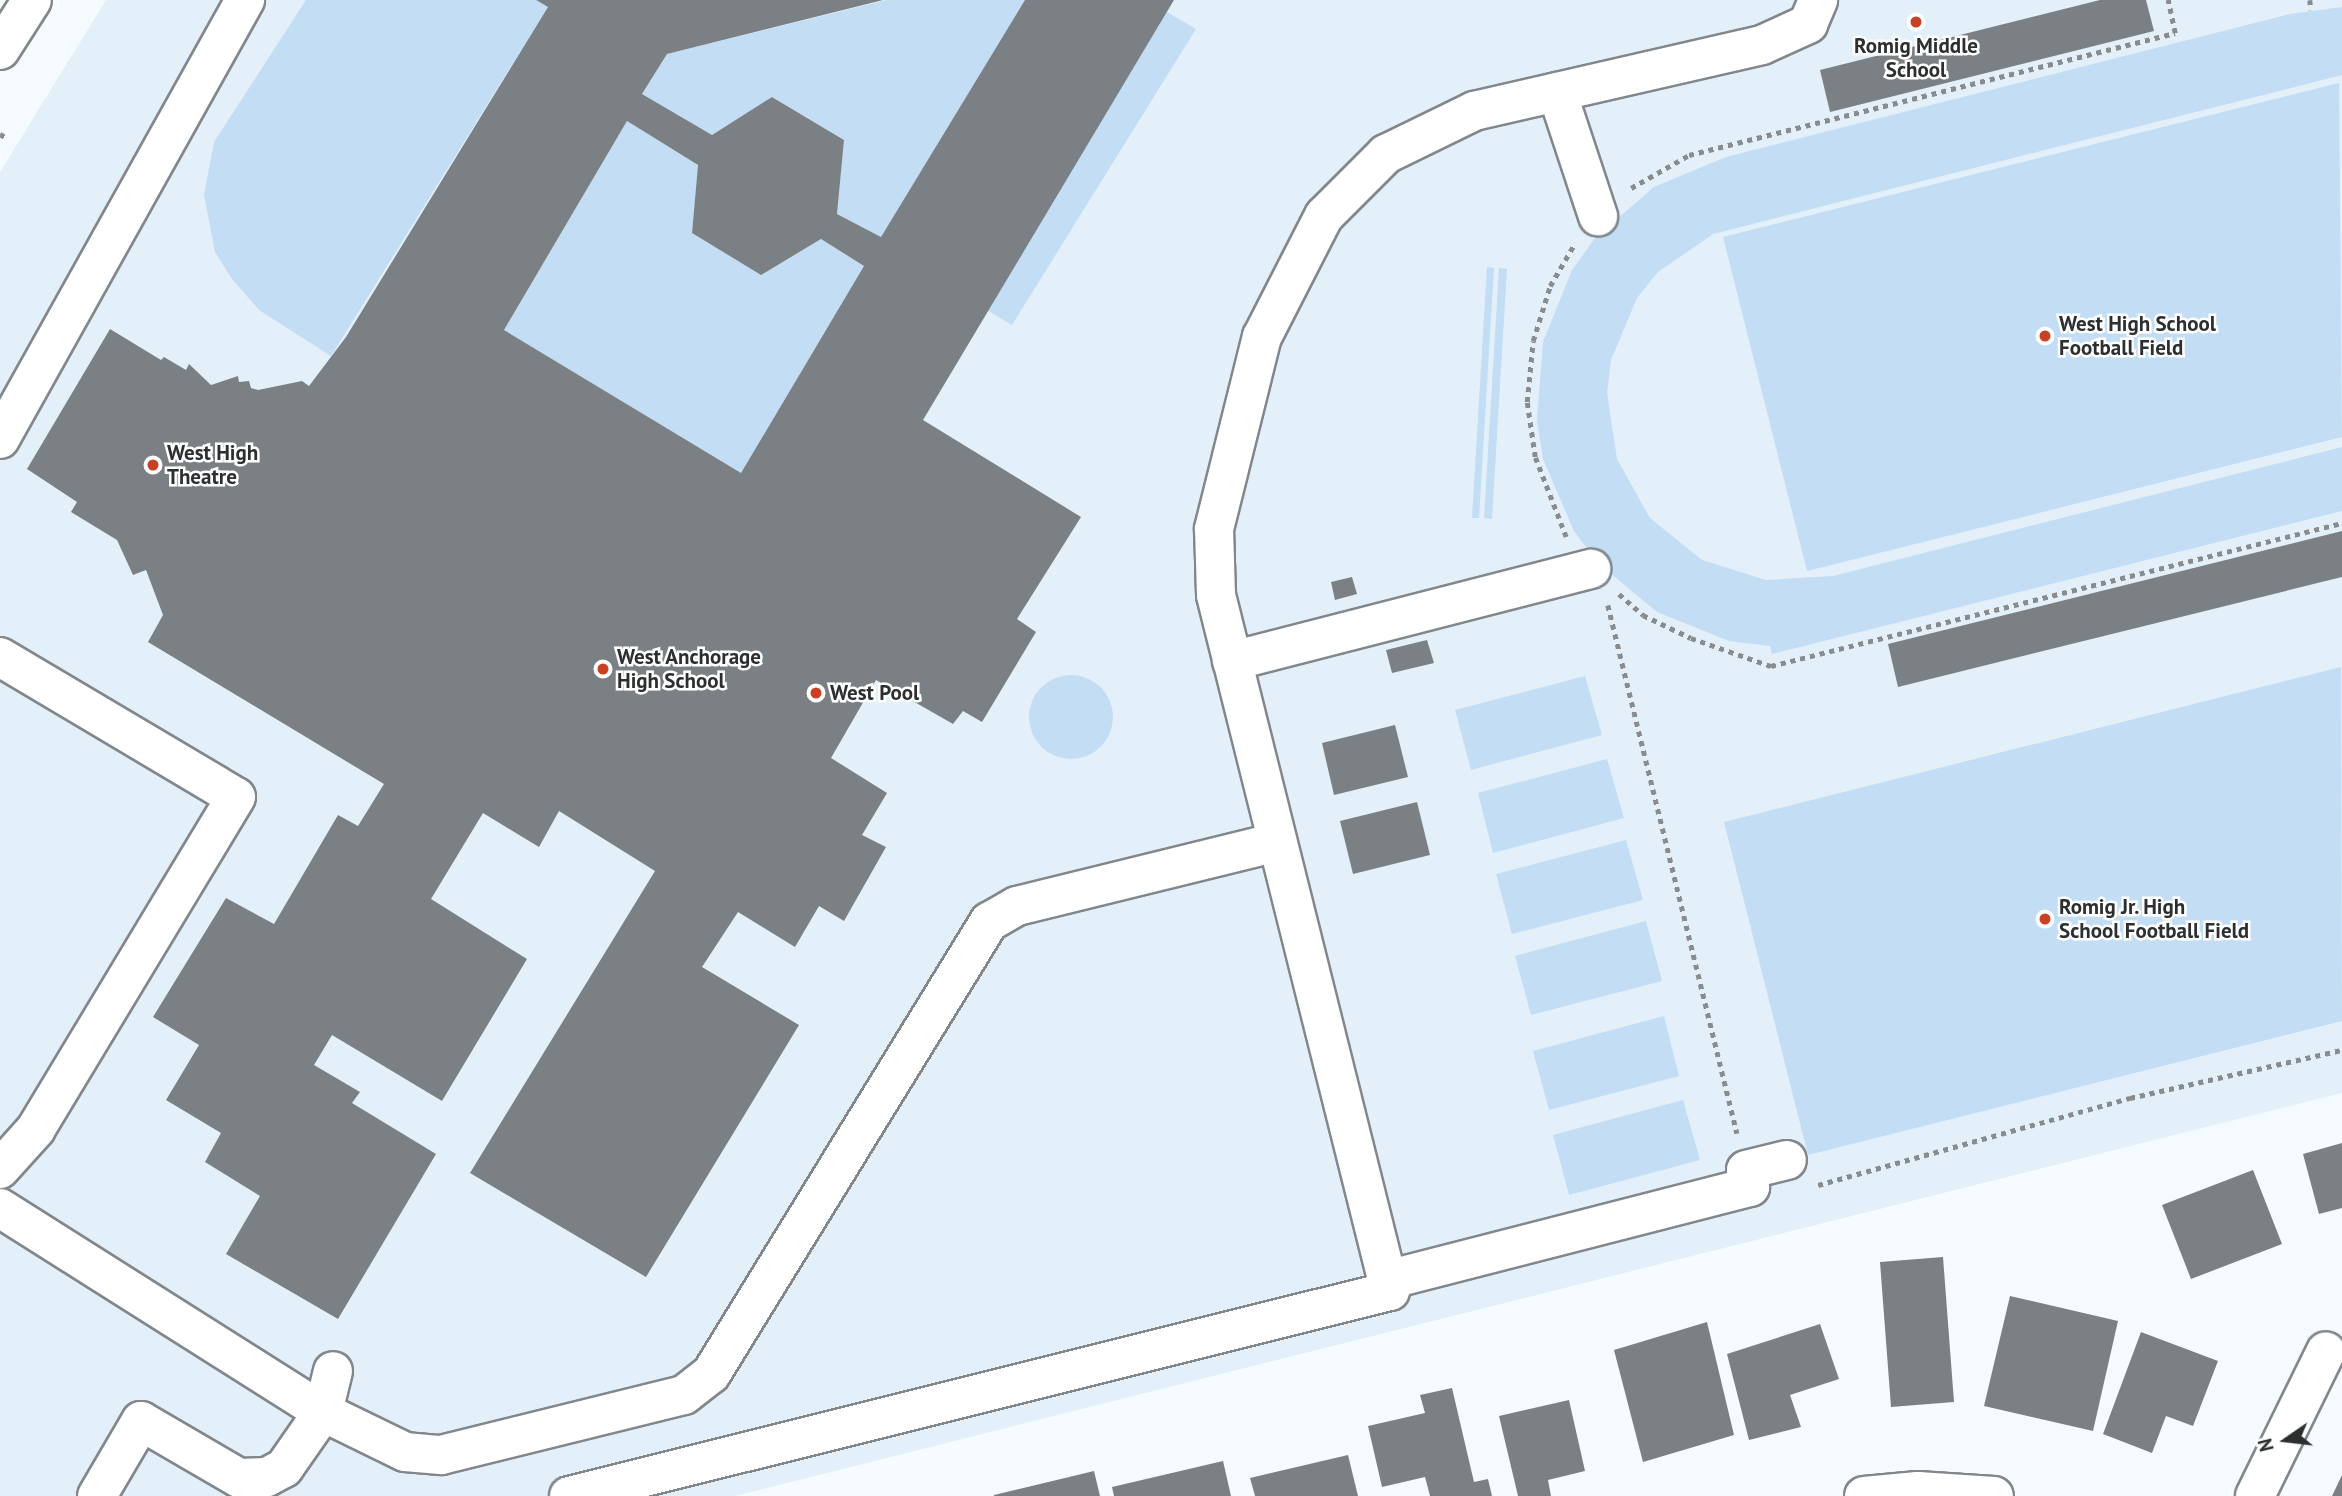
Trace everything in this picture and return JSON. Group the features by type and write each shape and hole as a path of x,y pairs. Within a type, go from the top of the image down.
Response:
{"street":[{"path":"0,50 32,0"},
{"path":"0,439 245,0"},
{"path":"569,1496 1390,1292 1216,594 1214,528 1262,337 1324,216 1386,154 1474,111 1762,46 1808,24 1818,0"},
{"path":"1556,93 1598,216"},
{"path":"1233,661 1597,574"},
{"path":"0,657 236,797 36,1129 0,1169"},
{"path":"0,1208 324,1412 405,1452 441,1455 684,1395 711,1374 989,922 1017,906 1278,842"},
{"path":"1387,1280 1750,1187 1746,1170 1787,1160"},
{"path":"2255,1496 2326,1351"},
{"path":"97,1496 141,1421 239,1478 267,1477 284,1468 324,1412 333,1371"},
{"path":"1864,1496 1918,1491 1994,1496"}],"path":[{"path":"2168,0 2175,33 1689,155 1640,181 1598,216 1572,247 1549,286 1533,341 1527,402 1535,457 1554,516 1574,551 1643,615 1690,638 1772,666 2342,523"},
{"path":"2310,0 2311,10"},
{"path":"0,134 7,138"},
{"path":"1597,574 1746,1170"},
{"path":"1806,1192 1840,1176 2117,1102 2342,1050"}],"shaded area":[{"name":"West Anchorage High School","path":"106,0 2342,0 2342,1093 735,1496 0,1496 0,172"},
{"path":"306,0 536,0 548,7 331,356 259,310 232,279 215,252 204,195 214,142"},
{"path":"887,0 1025,0 881,237 837,214 844,140 773,97 712,135 642,94 667,54"},
{"path":"2342,7 2342,75 1713,234 1658,272 1637,298 1611,360 1607,393 1617,459 1650,518 1702,560 1766,580 1833,576 2342,447 2342,511 1772,654 1770,646 1729,641 1657,612 1597,562 1574,531 1543,459 1537,420 1543,342 1572,270 1595,238 1654,187 1726,157 2290,14"},
{"path":"1167,12 1196,29 1012,325 987,310"},
{"name":"West High School Football Field","path":"2339,83 2342,437 1807,571 1723,237"},
{"path":"627,121 698,165 692,233 761,275 821,239 864,266 741,473 504,330"},
{"path":"1487,267 1494,268 1479,518 1472,518"},
{"path":"1499,268 1507,269 1492,519 1484,518"},
{"name":"Romig Jr. High School Football Field","path":"2341,667 2342,1021 1808,1155 1724,822"},
{"path":"1071,675 1087,678 1101,687 1110,701 1113,717 1110,733 1101,747 1087,756 1071,759 1055,756 1041,747 1032,733 1029,717 1032,701 1041,687 1055,678"},
{"path":"1585,676 1602,735 1471,770 1455,710"},
{"path":"1607,759 1624,818 1493,853 1478,793"},
{"path":"1626,840 1643,900 1512,934 1496,874"},
{"path":"1646,921 1662,981 1531,1015 1515,956"},
{"path":"1664,1016 1679,1076 1549,1110 1533,1051"},
{"path":"1683,1100 1700,1160 1569,1195 1553,1135"}],"building":[{"name":"West Anchorage High School","path":"536,0 883,0 667,54 642,94 712,135 772,97 844,140 837,214 881,237 1025,0 1174,0 923,420 1081,517 1017,619 1036,632 982,722 963,711 953,724 876,680 831,758 887,793 862,835 886,847 844,921 819,906 795,947 738,912 702,967 799,1025 646,1277 470,1173 655,871 559,811 539,847 483,813 431,899 527,959 442,1101 332,1035 314,1065 360,1092 352,1103 436,1154 338,1319 226,1254 260,1196 205,1162 221,1133 166,1100 199,1045 153,1017 226,898 274,924 338,815 358,826 384,784 148,642 163,615 146,570 133,575 117,540 71,512 77,502 27,469 110,329 161,360 164,357 186,370 189,364 211,385 238,376 239,382 249,381 251,388 258,390 302,381 309,386 346,337 548,7","holes":["627,121 698,165 692,233 761,275 821,239 864,266 741,473 504,330"]},
{"path":"2100,0 2146,0 2154,31 1830,112 1820,70"},
{"path":"2342,531 2342,577 1898,687 1888,644"},
{"path":"1352,577 1357,594 1335,600 1331,582"},
{"path":"1427,640 1434,663 1392,673 1386,650"},
{"path":"1395,725 1408,777 1334,795 1322,743"},
{"path":"1417,802 1430,855 1353,874 1340,821"},
{"path":"2342,1143 2342,1208 2319,1214 2303,1154"},
{"path":"2253,1170 2282,1244 2191,1279 2162,1205"},
{"path":"1943,1257 1954,1402 1891,1407 1880,1262"},
{"path":"2010,1296 2118,1321 2093,1431 1984,1406"},
{"path":"1707,1322 1734,1435 1643,1462 1614,1350"},
{"path":"1820,1324 1839,1379 1790,1395 1801,1427 1749,1440 1727,1354"},
{"path":"2141,1332 2218,1361 2193,1426 2166,1416 2152,1453 2103,1434"},
{"path":"1452,1388 1474,1482 1488,1479 1492,1496 1430,1496 1425,1477 1382,1487 1368,1426 1425,1413 1420,1395"},
{"path":"1569,1400 1585,1471 1548,1480 1551,1496 1518,1496 1499,1416"},
{"path":"1348,1455 1358,1496 1255,1496 1250,1478"},
{"path":"1223,1461 1231,1496 1114,1496 1112,1487"},
{"path":"1094,1471 1100,1496 994,1496 994,1495"},
{"path":"2342,1475 2342,1496 2332,1496"}],"place":[{"name":"Romig Middle School","path":"1916,22"},
{"name":"West High School Football Field","path":"2045,336"},
{"name":"West High Theatre","path":"153,465"},
{"name":"West Anchorage High School","path":"603,669"},
{"name":"West Pool","path":"816,693"},
{"name":"Romig Jr. High School Football Field","path":"2045,919"}]}
